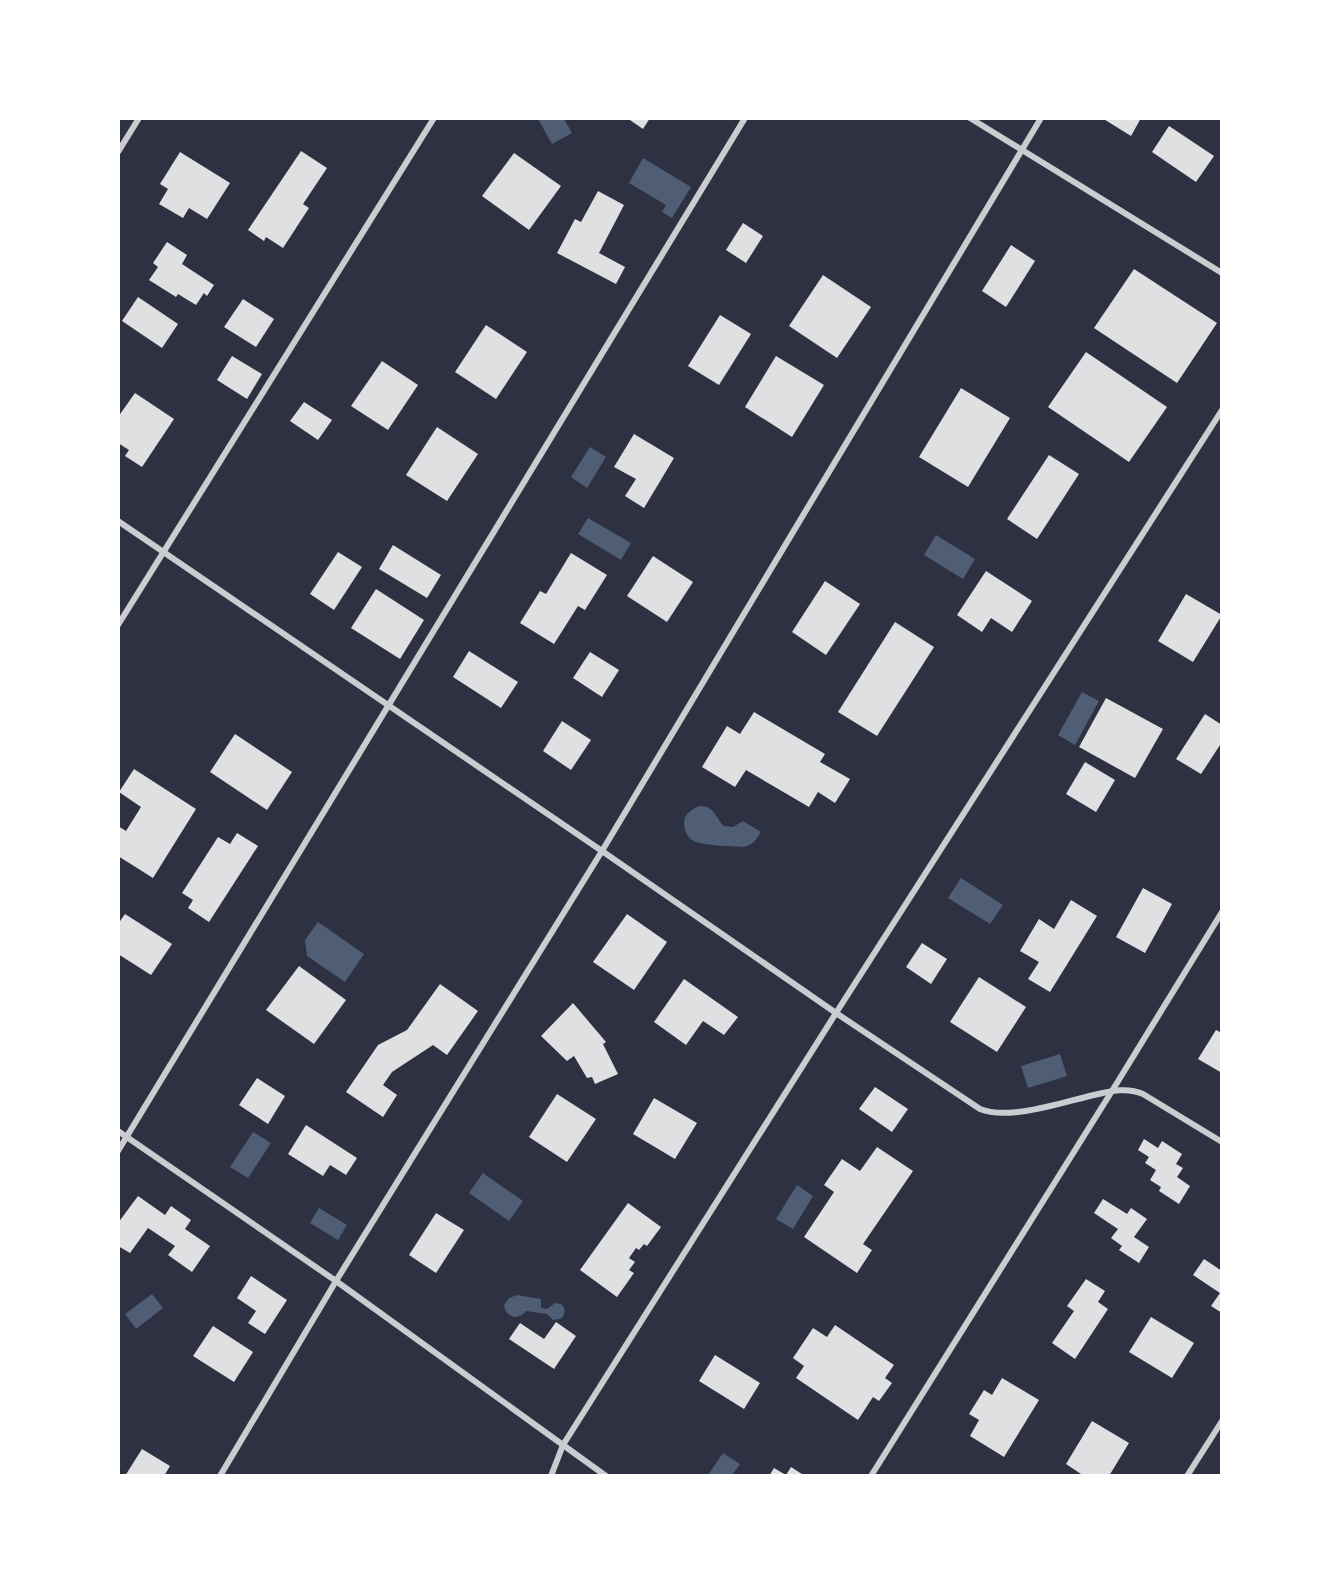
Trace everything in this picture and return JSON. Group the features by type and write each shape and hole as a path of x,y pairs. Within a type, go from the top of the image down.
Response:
{"street":[{"path":"118,152 139,118"},
{"path":"118,625 434,118"},
{"path":"118,1151 745,118"},
{"path":"970,118 1221,273"},
{"path":"220,1476 336,1281 602,850 1041,118"},
{"path":"551,1476 563,1445 1221,410"},
{"path":"118,520 976,1106 996,1113 1019,1112 1112,1091 1132,1090 1143,1094 1221,1142"},
{"path":"871,1476 1221,912"},
{"path":"118,1131 336,1281 606,1476"},
{"path":"1187,1476 1221,1421"}],"water":[{"path":"538,119 564,119 572,133 552,144"},
{"path":"643,158 691,187 672,218 662,212 666,205 629,183"},
{"path":"590,447 606,457 587,488 571,477"},
{"path":"588,518 631,543 621,560 578,534"},
{"path":"936,535 975,559 963,579 924,555"},
{"path":"1082,692 1099,701 1075,745 1058,735"},
{"path":"699,806 708,807 724,826 733,827 743,821 761,832 754,842 743,847 696,842 687,835 684,820 691,811"},
{"path":"961,878 1003,905 990,924 948,898"},
{"path":"318,922 364,954 345,982 307,956 305,940"},
{"path":"1060,1054 1067,1076 1028,1088 1021,1066"},
{"path":"253,1132 271,1143 248,1178 230,1167"},
{"path":"483,1173 523,1201 509,1221 469,1193"},
{"path":"797,1185 813,1196 793,1229 776,1219"},
{"path":"319,1208 347,1225 338,1240 310,1223"},
{"path":"152,1294 163,1308 136,1329 125,1314"},
{"path":"517,1295 541,1299 541,1308 547,1309 555,1303 561,1304 564,1314 560,1319 553,1320 547,1314 526,1311 513,1317 507,1313 504,1305 509,1298"},
{"path":"723,1453 740,1464 732,1475 708,1475"}],"building":[{"path":"627,118 650,118 643,129"},
{"path":"1102,118 1141,118 1131,136"},
{"path":"1169,126 1214,156 1196,182 1152,152"},
{"path":"301,151 327,168 303,204 309,208 283,248 266,237 264,241 248,230"},
{"path":"180,152 230,183 207,219 189,208 183,218 159,204 168,189 160,184"},
{"path":"514,153 561,186 529,230 482,196"},
{"path":"598,191 624,205 599,253 625,267 616,284 557,253 575,219 581,222"},
{"path":"743,223 763,236 746,263 726,250"},
{"path":"167,242 187,255 182,264 214,285 207,296 204,293 196,305 178,294 176,297 149,280 158,267 153,263"},
{"path":"1011,245 1035,261 1006,307 982,291"},
{"path":"1134,269 1217,323 1177,383 1094,328"},
{"path":"823,275 871,307 837,358 789,326"},
{"path":"138,297 178,324 162,348 122,321"},
{"path":"243,299 274,319 256,347 224,327"},
{"path":"720,315 751,334 719,385 688,366"},
{"path":"486,325 527,352 496,399 455,372"},
{"path":"1086,352 1167,407 1129,462 1048,407"},
{"path":"232,356 262,374 247,399 217,380"},
{"path":"776,356 824,385 792,437 745,407"},
{"path":"382,361 418,385 388,430 351,406"},
{"path":"961,388 1010,418 968,487 919,457"},
{"path":"135,393 174,419 142,467 125,456 129,450 118,443 118,417"},
{"path":"304,402 332,420 318,440 290,421"},
{"path":"437,427 478,454 447,501 406,475"},
{"path":"634,434 674,458 644,508 625,496 636,479 614,467"},
{"path":"1049,455 1079,474 1037,539 1007,519"},
{"path":"393,545 441,575 427,598 379,569"},
{"path":"338,552 362,567 334,610 310,594"},
{"path":"571,553 607,575 585,610 578,606 554,644 520,623 540,591 546,594"},
{"path":"653,556 693,582 667,622 627,596"},
{"path":"986,571 1032,601 1012,632 991,618 982,632 957,615"},
{"path":"825,581 860,604 826,655 792,632"},
{"path":"376,589 424,620 400,659 351,628"},
{"path":"1186,594 1222,615 1193,662 1158,641"},
{"path":"895,622 934,647 877,736 838,712"},
{"path":"469,651 518,682 501,708 453,677"},
{"path":"590,652 619,670 602,697 573,678"},
{"path":"1106,698 1163,729 1135,778 1079,747"},
{"path":"754,712 825,754 820,762 850,779 835,803 818,792 809,807 746,770 735,787 702,767 727,726 740,734"},
{"path":"1205,714 1222,725 1222,742 1201,774 1176,759"},
{"path":"562,721 591,740 571,770 543,751"},
{"path":"235,734 292,772 267,810 210,772"},
{"path":"1085,762 1115,780 1096,812 1066,794"},
{"path":"134,769 196,809 153,878 118,856 118,826 126,831 141,807 119,792"},
{"path":"237,833 258,846 209,922 188,908 193,900 182,893 218,837 230,844"},
{"path":"1143,888 1172,904 1145,953 1116,937"},
{"path":"1071,900 1097,916 1050,992 1028,979 1039,962 1020,951 1039,919 1054,929"},
{"path":"125,914 172,944 151,975 118,954 118,924"},
{"path":"627,914 667,942 634,990 593,962"},
{"path":"922,943 947,959 931,984 906,967"},
{"path":"299,966 346,1000 314,1044 266,1010"},
{"path":"979,977 1026,1007 997,1052 950,1022"},
{"path":"684,979 738,1017 724,1035 703,1021 686,1045 654,1022"},
{"path":"440,984 478,1011 447,1055 433,1045 392,1072 383,1085 397,1095 383,1117 346,1092 378,1045 407,1030"},
{"path":"573,1003 606,1042 603,1044 618,1074 595,1084 592,1077 587,1078 574,1056 567,1061 541,1036"},
{"path":"1216,1030 1222,1033 1222,1073 1198,1059"},
{"path":"257,1078 285,1096 268,1124 239,1105"},
{"path":"875,1087 908,1109 892,1132 859,1109"},
{"path":"557,1094 596,1119 567,1162 529,1137"},
{"path":"654,1098 697,1123 675,1159 633,1134"},
{"path":"306,1125 357,1158 346,1175 330,1165 323,1176 288,1154"},
{"path":"1144,1139 1158,1148 1162,1141 1182,1154 1176,1164 1183,1168 1177,1177 1190,1186 1179,1204 1159,1191 1161,1187 1150,1180 1156,1170 1145,1163 1149,1157 1138,1150"},
{"path":"877,1147 913,1171 863,1244 872,1250 857,1273 804,1237 834,1192 824,1185 842,1159 860,1171"},
{"path":"138,1196 165,1215 171,1206 191,1220 185,1229 210,1246 192,1272 168,1255 175,1246 148,1228 130,1253 118,1246 118,1223"},
{"path":"1103,1199 1127,1214 1131,1208 1147,1219 1134,1237 1149,1247 1139,1263 1119,1250 1122,1246 1111,1238 1118,1229 1094,1213"},
{"path":"628,1203 661,1227 647,1246 644,1244 639,1250 636,1248 629,1258 635,1262 629,1270 634,1273 617,1297 580,1270"},
{"path":"436,1213 464,1230 436,1273 409,1255"},
{"path":"1204,1259 1222,1271 1222,1313 1211,1306 1220,1293 1193,1275"},
{"path":"251,1276 287,1300 265,1334 248,1323 256,1311 237,1298"},
{"path":"1086,1279 1105,1291 1098,1302 1108,1309 1075,1359 1052,1343 1074,1311 1067,1306"},
{"path":"1151,1317 1194,1343 1172,1378 1129,1352"},
{"path":"556,1322 576,1336 554,1369 509,1339 520,1323 544,1339"},
{"path":"835,1325 894,1365 885,1378 892,1383 879,1401 873,1397 858,1420 796,1378 804,1366 793,1358 813,1328 827,1337"},
{"path":"213,1326 253,1352 234,1382 193,1356"},
{"path":"715,1355 760,1383 744,1409 699,1381"},
{"path":"1002,1378 1039,1400 1004,1457 970,1436 979,1420 969,1414 984,1390 992,1395"},
{"path":"1092,1421 1129,1443 1109,1476 1084,1476 1066,1464"},
{"path":"142,1449 170,1466 164,1476 125,1476"},
{"path":"791,1467 805,1476 769,1476 774,1468 786,1475"}]}
